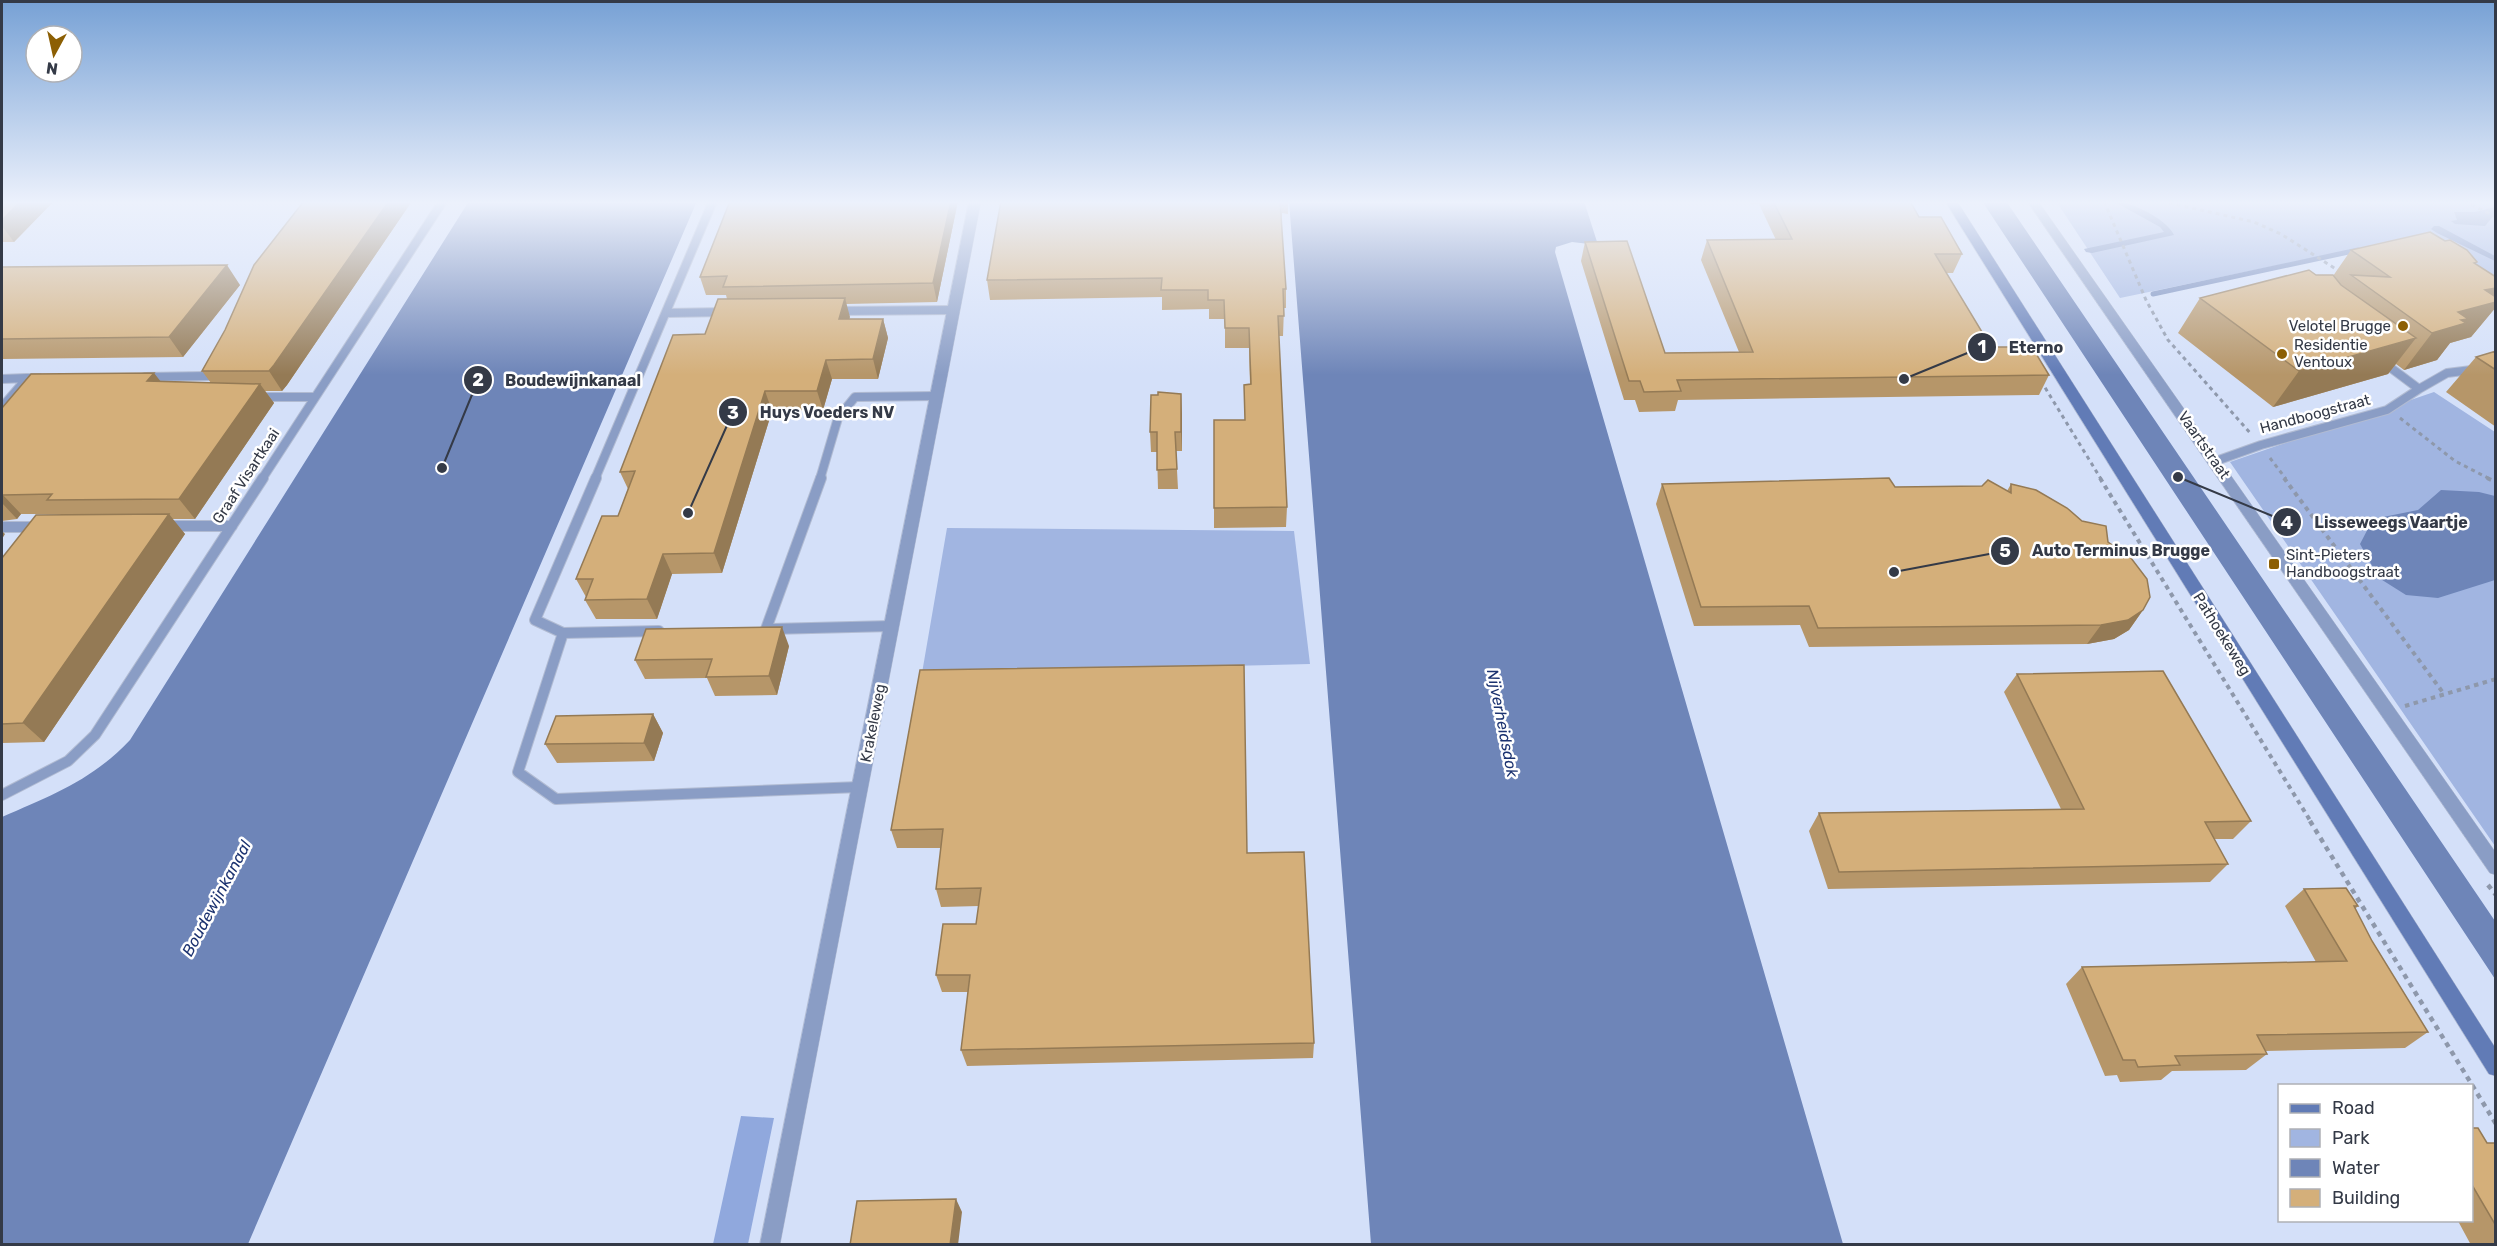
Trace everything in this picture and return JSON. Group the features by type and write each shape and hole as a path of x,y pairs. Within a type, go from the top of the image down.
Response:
{"main road":[{"name":"Pathoekeweg","path":"1988,259 2496,1067"}],"street":[{"name":"Krakeleweg","path":"771,1245 964,259"},
{"name":"Vaartstraat","path":"2074,259 2496,868"}],"lane":[{"name":"Graaf Visartkaai","path":"2,795 68,761 95,735 405,259"},
{"path":"671,631 564,633 535,620 689,259"},
{"path":"822,311 954,310"},
{"path":"666,313 738,312"},
{"path":"2374,355 2419,389"},
{"path":"203,386 212,366"},
{"name":"Handboogstraat","path":"2216,461 2260,445 2387,411 2436,375 2465,368 2496,368"},
{"path":"129,377 208,376"},
{"path":"2,407 27,378"},
{"path":"2,379 50,378"},
{"path":"766,629 817,491 838,418 855,397 937,396"},
{"path":"245,397 315,397"},
{"path":"152,526 232,526"},
{"path":"2,527 49,527"},
{"path":"30,536 38,527"},
{"path":"754,629 892,626"},
{"path":"564,633 518,772 556,799 860,787"}],"path":[{"path":"2129,259 2146,300 2168,340 2260,445 2444,694"},
{"path":"2322,259 2347,277"},
{"path":"2036,373 2471,1084"},
{"path":"2387,411 2455,460 2496,482"},
{"path":"2386,711 2496,680"},
{"path":"2473,1086 2496,1124"}],"green space":[{"path":"2094,259 2306,259 2120,298"},
{"path":"2463,259 2495,259 2495,281"},
{"path":"2434,392 2495,432 2495,846 2230,462"},
{"path":"947,528 1294,531 1310,664 922,673"}],"shaded area":[{"path":"741,1116 774,1118 748,1244 713,1244"}],"water":[{"name":"Boudewijnkanaal","path":"432,259 672,259 248,1244 2,1244 2,817 86,777 130,740"},
{"name":"Nijverheidsdok","path":"1294,259 1557,259 1843,1244 1371,1244"},
{"path":"2020,259 2045,259 2495,921 2495,979"},
{"path":"2441,490 2479,492 2495,496 2495,580 2438,598 2406,595 2379,578 2360,544 2373,519 2418,510"}],"building":[{"path":"259,259 348,259 269,371 202,371 225,330"},
{"path":"707,259 938,259 933,283 723,287 727,276 700,277"},
{"path":"991,259 1284,259 1286,289 1283,289 1284,316 1278,316 1287,507 1214,508 1214,420 1245,420 1244,385 1251,384 1249,328 1225,328 1224,300 1208,300 1208,290 1161,290 1162,278 987,280"},
{"path":"1590,259 1633,259 1665,353 1753,352 1715,259 1938,259 1991,347 2032,347 2049,375 1677,380 1681,391 1644,392 1640,381 1629,381"},
{"path":"2364,259 2475,259 2477,262 2474,263 2496,277 2496,288 2485,290 2496,297 2496,302 2458,312 2468,319 2461,320 2466,323 2432,333 2351,275 2390,277"},
{"path":"227,265 169,337 2,339 2,267"},
{"path":"2309,270 2316,275 2333,275 2341,285 2416,338 2299,371 2200,298"},
{"path":"845,298 839,319 883,319 873,359 826,360 817,391 765,391 714,553 663,554 647,599 585,600 593,579 576,579 602,516 618,516 635,471 620,472 673,335 705,334 718,299"},
{"path":"2496,351 2496,370 2476,357"},
{"path":"154,373 147,381 260,384 179,499 47,500 52,494 2,496 2,408 31,374"},
{"path":"1158,392 1181,394 1181,432 1175,432 1177,469 1157,470 1157,432 1150,432 1151,395 1158,395"},
{"path":"1889,478 1895,487 1982,486 1988,480 2011,493 2011,484 2036,490 2067,508 2082,521 2106,526 2108,542 2131,558 2147,579 2150,597 2143,610 2128,620 2101,625 1818,628 1809,606 1701,607 1662,484"},
{"path":"169,514 23,723 2,724 2,558 36,515"},
{"path":"782,627 769,676 706,677 712,659 635,660 646,629"},
{"path":"1244,665 1247,853 1304,852 1314,1043 961,1050 970,975 936,975 943,924 976,924 981,888 936,889 943,829 891,830 920,670"},
{"path":"2163,671 2251,821 2205,822 2228,864 1839,872 1819,813 2084,809 2017,674"},
{"path":"653,714 644,743 545,744 556,716"},
{"path":"2346,888 2358,906 2354,906 2372,941 2428,1032 2257,1035 2267,1054 2175,1056 2180,1065 2138,1067 2135,1060 2123,1060 2082,967 2347,961 2304,889"},
{"path":"2473,1128 2478,1128 2487,1143 2496,1143 2496,1226 2473,1187"},
{"path":"956,1199 950,1245 850,1245 857,1201"}],"waterway":[{"path":"2153,294 2315,259"}],"place":[{"name":"Velotel Brugge","path":"2403,326"},
{"name":"Residentie Ventoux","path":"2282,354"},
{"name":"Eterno","path":"1904,379"},
{"name":"Boudewijnkanaal","path":"442,468"},
{"name":"Lisseweegs Vaartje","path":"2178,477"},
{"name":"Huys Voeders NV","path":"688,513"},
{"name":"Sint-Pieters Handboogstraat","path":"2274,564"},
{"name":"Auto Terminus Brugge","path":"1894,572"}]}
